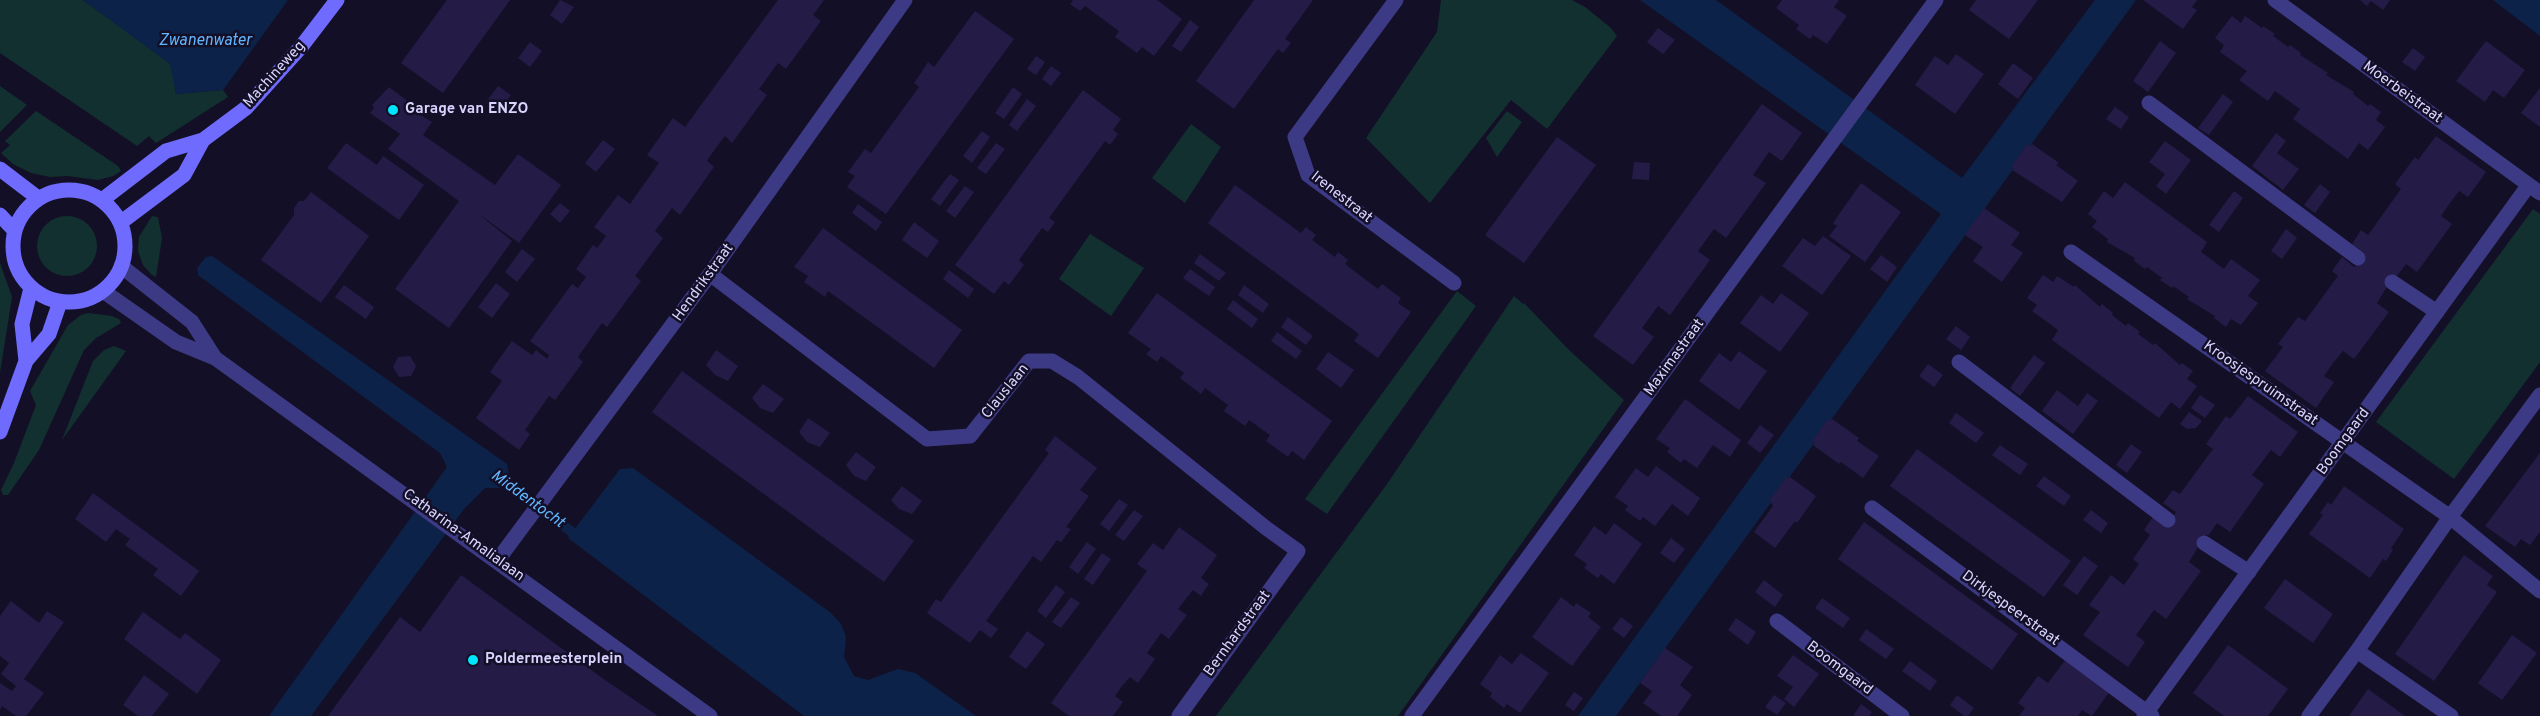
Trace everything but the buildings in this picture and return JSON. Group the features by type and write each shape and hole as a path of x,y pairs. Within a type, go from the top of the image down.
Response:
{"street":[{"name":"Machineweg","path":"102,200 166,152 202,140 246,108 268,86 337,0"},
{"name":"Hendrikstraat","path":"497,561 710,274 905,0"},
{"name":"Irenestraat","path":"1396,0 1295,137 1308,175 1454,283"},
{"name":"Maximastraat","path":"1412,716 1936,0"},
{"name":"Moerbeistraat","path":"2275,0 2534,189"},
{"path":"2149,104 2358,258"},
{"name":"Machineweg","path":"120,223 184,175 202,140"},
{"path":"0,169 38,198"},
{"path":"76,189 102,200 112,209 124,235 125,251 114,280 103,291 89,299 60,302 31,288 20,273 13,255 14,230 26,209 38,198 61,190 76,189"},
{"name":"Boomgaard","path":"2148,715 2437,312 2534,189"},
{"path":"0,214 14,230"},
{"name":"Kroosjespruimstraat","path":"2070,252 2450,517"},
{"name":"Catharina-Amalialaan","path":"121,266 192,322 215,358"},
{"name":"Clauslaan","path":"710,274 927,439 970,436 1029,361 1052,361 1078,377 1266,528 1298,551"},
{"path":"2392,282 2437,312"},
{"path":"26,361 22,324 31,288"},
{"name":"Catharina-Amalialaan","path":"103,291 176,342 215,358 710,716"},
{"path":"0,432 26,361 49,334 60,302"},
{"path":"1959,362 2168,519"},
{"path":"2309,716 2450,517 2539,398"},
{"name":"Dirkjespeerstraat","path":"1872,508 2124,693 2148,715"},
{"path":"2450,517 2540,591"},
{"path":"2204,543 2249,572"},
{"name":"Bernhardstraat","path":"1179,716 1298,551"},
{"name":"Boomgaard","path":"1776,621 1902,716"},
{"path":"2357,651 2451,716"}],"green space":[{"path":"0,0 83,0 171,64 176,94 223,90 228,97 156,143 149,136 137,146 0,53"},
{"path":"1441,0 1572,0 1585,7 1611,28 1617,36 1547,129 1511,100 1430,203 1366,138 1437,32"},
{"path":"0,86 27,105 0,132"},
{"path":"36,111 118,166 121,171 98,180 68,176 50,177 31,173 13,164 1,153 10,145 5,141"},
{"path":"1507,111 1522,122 1497,157 1486,138"},
{"path":"1191,124 1221,147 1185,203 1152,178"},
{"path":"2533,209 2540,214 2540,362 2454,479 2376,422"},
{"path":"67,216 84,221 92,229 97,246 92,263 84,271 67,276 50,271 42,263 37,246 42,229 50,221"},
{"path":"152,216 158,217 162,238 156,277 143,265 138,251 139,237"},
{"path":"1090,234 1144,268 1111,316 1059,279"},
{"path":"0,263 12,297 0,373"},
{"path":"1457,291 1476,306 1327,514 1305,499"},
{"path":"1514,296 1624,400 1398,716 1216,716 1387,484"},
{"path":"88,313 112,316 119,319 121,323 96,338 84,350 39,450 8,495 3,495 1,490 36,405 30,391 68,325 81,315"},
{"path":"114,346 126,351 62,440 93,361 104,350"}],"water":[{"name":"Zwanenwater","path":"83,0 288,0 223,90 176,94 170,64"},
{"path":"1640,0 1716,0 1962,178 2095,0 2136,0 1616,716 1578,716 1941,214"},
{"path":"2493,0 2540,0 2540,36"},
{"path":"212,256 507,464 509,476 499,488 485,488 464,509 311,716 269,716 447,467 440,453 198,275 197,268 206,257"},
{"path":"633,468 831,613 841,624 846,636 844,657 854,676 868,680 898,669 915,673 976,716 804,716 568,538 620,469"}],"waterway":[{"name":"Middentocht","path":"494,474 572,532 584,537"}],"place":[{"name":"Garage van ENZO","path":"393,110"},
{"name":"Poldermeesterplein","path":"473,660"}]}
